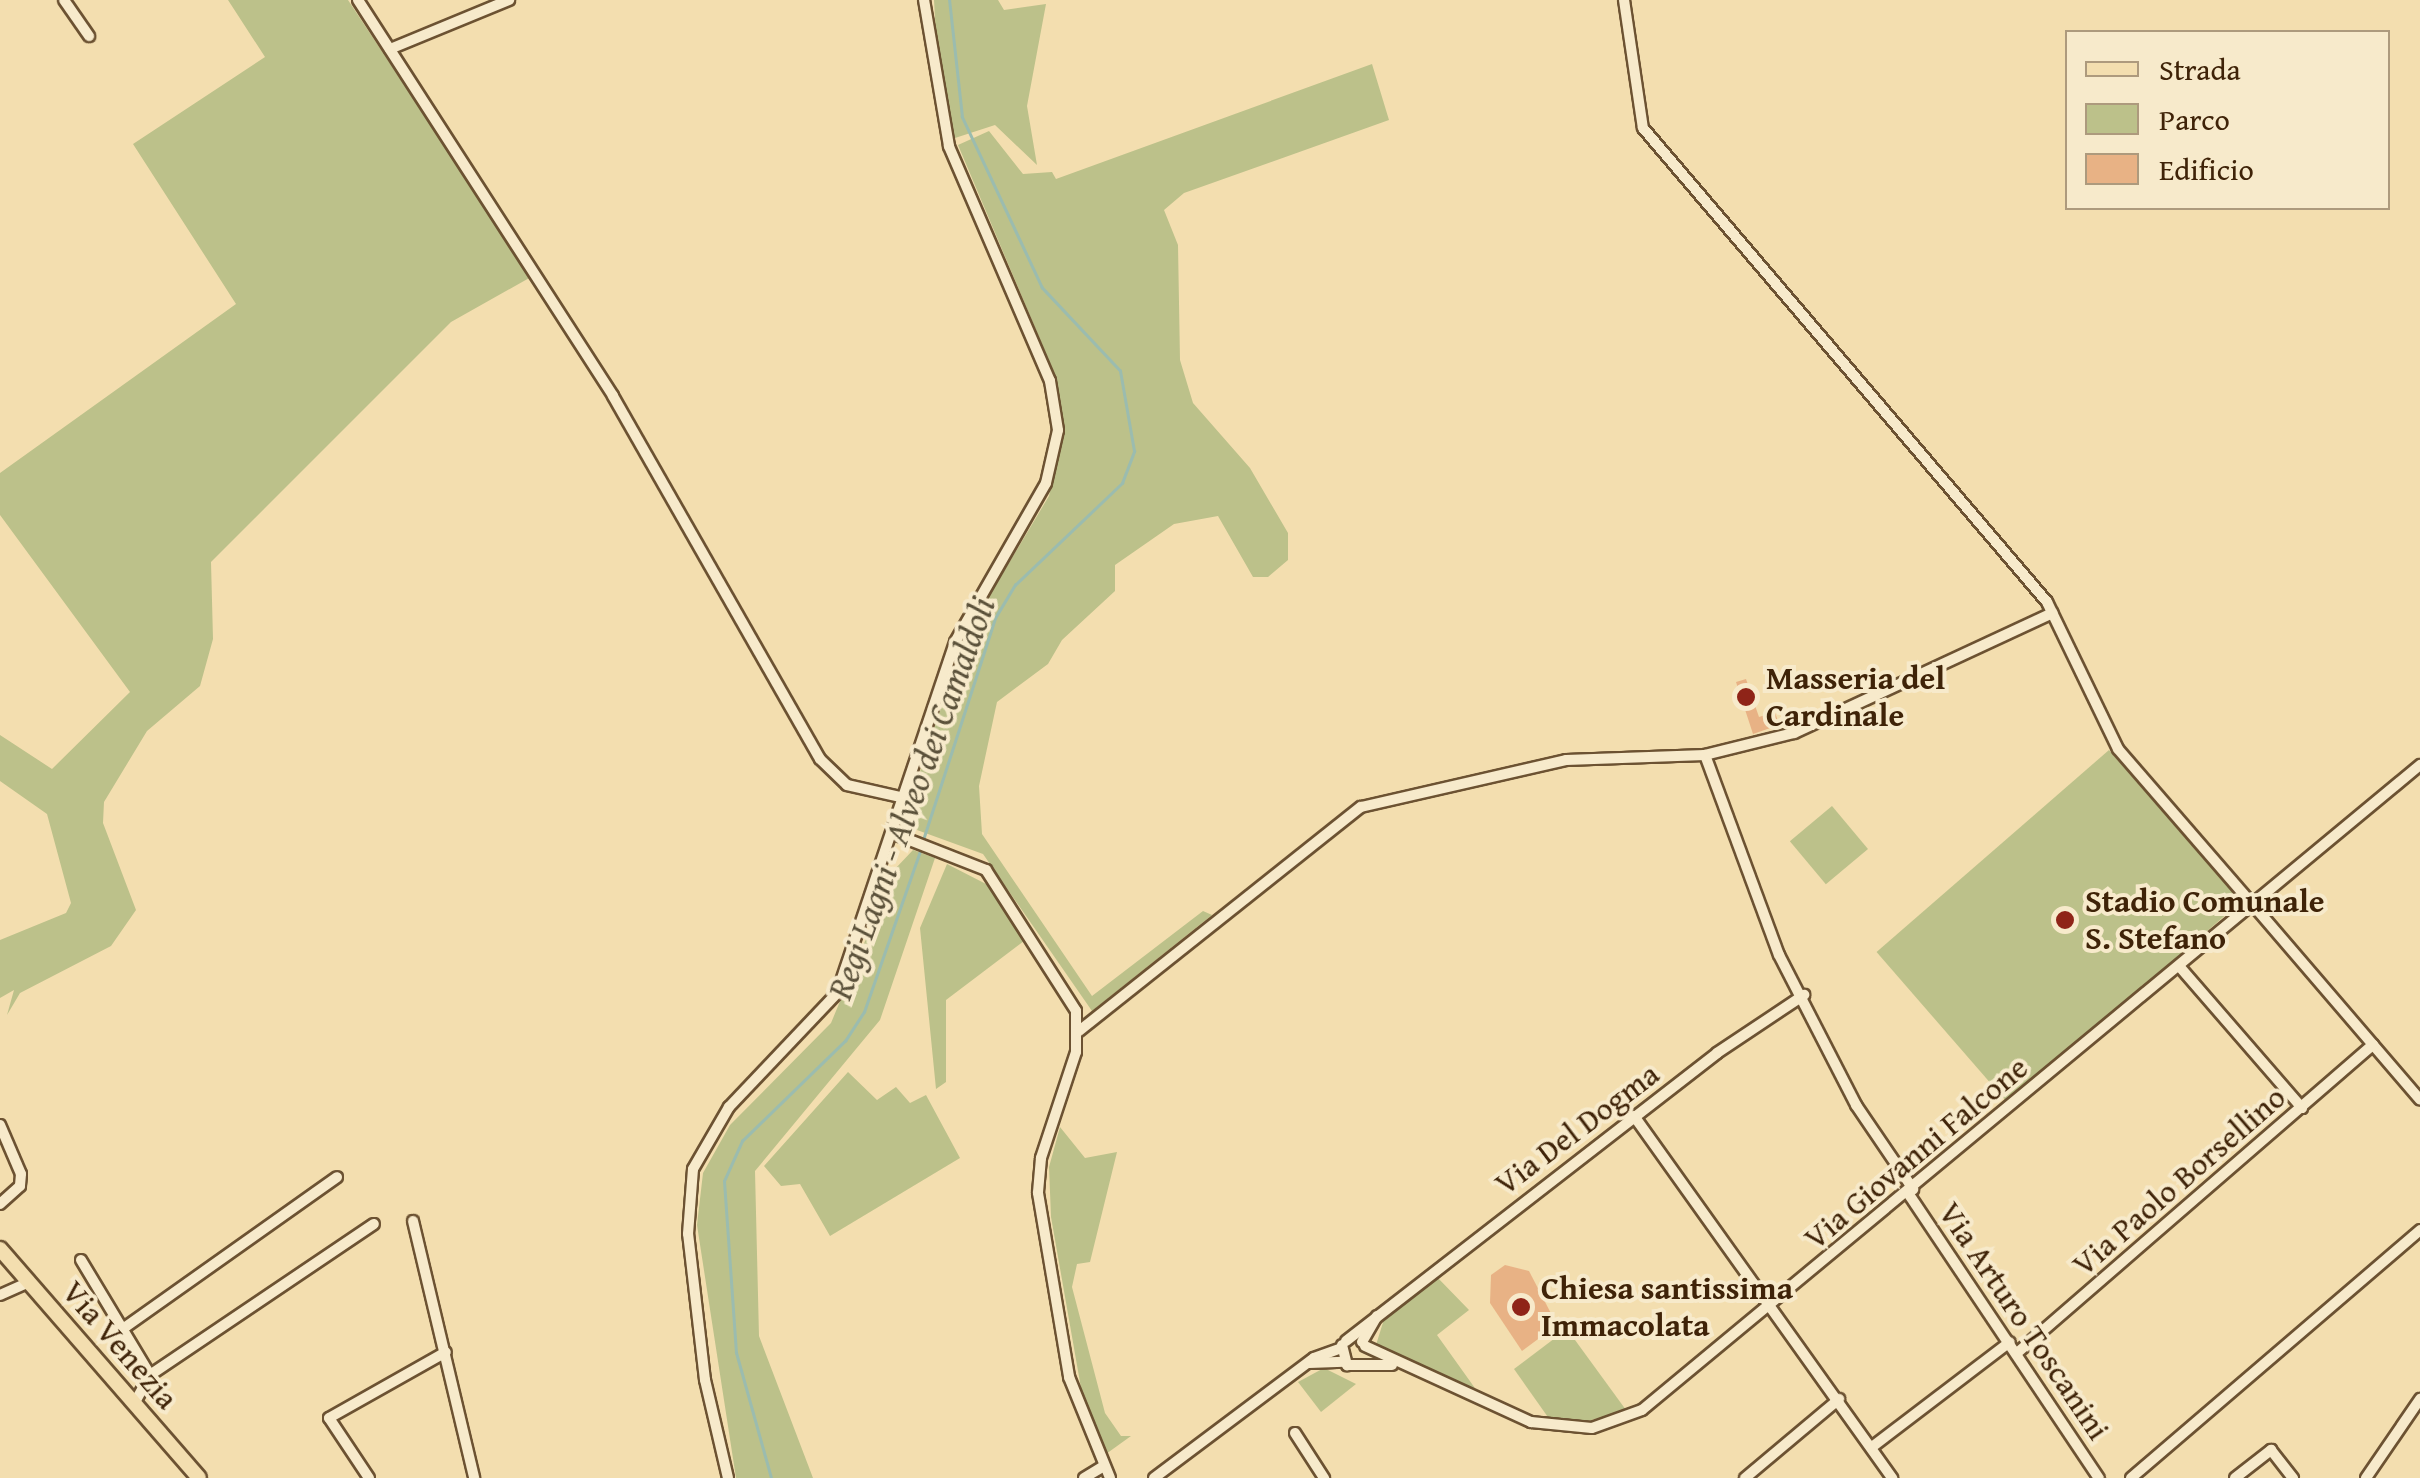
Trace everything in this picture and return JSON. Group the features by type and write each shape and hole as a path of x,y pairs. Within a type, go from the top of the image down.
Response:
{"main road":[{"name":"Via Venezia","path":"0,1249 199,1478"}],"street":[{"path":"64,0 89,36"},
{"path":"358,0 602,379 820,759 847,784 903,798"},
{"path":"390,50 509,0"},
{"path":"728,1478 705,1380 688,1234 693,1169 729,1107 827,1010 894,834 954,642 1046,483 1058,430 1050,381 944,128 924,0"},
{"path":"1624,0 1643,128 2052,613 2118,749 2420,1100"},
{"path":"1079,1031 1361,807 1566,760 1705,755 1794,733 2052,613"},
{"name":"Via Arturo Toscanini","path":"1705,755 1769,931 1849,1092 2099,1478"},
{"name":"Via Giovanni Falcone","path":"1364,1344 1398,1365 1519,1418 1592,1428 1642,1410 1910,1191 2250,902 2420,765"},
{"path":"894,834 974,862 1003,890 1070,996 1079,1031 1041,1158 1038,1193 1070,1377 1110,1478"},
{"path":"2179,966 2302,1108"},
{"name":"Via Del Dogma","path":"1343,1344 1384,1308 1634,1116 1804,995"},
{"name":"Via Paolo Borsellino","path":"2017,1353 2373,1046"},
{"path":"1634,1116 1772,1304 1892,1478"},
{"path":"0,1125 21,1174 20,1186 0,1204"},
{"path":"124,1328 337,1177"},
{"path":"413,1221 474,1478"},
{"path":"134,1404 150,1375 374,1224"},
{"path":"2131,1478 2420,1230"},
{"path":"80,1260 150,1375"},
{"path":"0,1294 29,1282"},
{"path":"1362,1363 1364,1344 1384,1308"},
{"path":"1872,1447 2010,1342"},
{"path":"1154,1478 1308,1363 1343,1344 1364,1344"},
{"path":"1343,1344 1344,1362"},
{"path":"369,1478 329,1418 446,1352"},
{"name":"Via Giovanni Falcone","path":"1308,1363 1398,1365"},
{"path":"1745,1478 1839,1400"},
{"path":"2366,1478 2420,1400"},
{"path":"1295,1433 1324,1478"},
{"path":"2235,1478 2270,1450 2293,1478"},
{"path":"1084,1478 1104,1466"}],"green space":[{"path":"228,0 348,0 531,277 451,322 211,562 213,639 200,686 147,731 104,802 103,823 136,910 111,946 20,993 7,1015 14,990 0,998 0,940 66,913 71,903 47,814 0,781 0,735 52,769 130,692 0,515 0,473 236,304 133,144 265,57"},
{"path":"934,0 998,0 1004,10 1046,4 1027,106 1037,165 995,125 955,138 938,72"},
{"path":"1372,64 1389,120 1184,193 1164,210 1178,245 1180,360 1193,403 1250,468 1288,533 1288,560 1268,577 1253,577 1218,516 1174,524 1115,565 1115,591 1062,640 1048,664 997,702 979,786 982,834 1092,996 1203,911 1212,915 1092,1011 983,854 917,830 906,816 961,643 1049,496 1063,433 1055,375 958,145 989,131 1023,174 1052,172 1056,179"},
{"name":"Stadio Comunale S. Stefano","path":"2109,750 2241,902 2008,1104 1877,952"},
{"path":"1832,806 1868,849 1826,884 1790,841"},
{"path":"913,850 935,858 880,1020 755,1171 759,1336 813,1478 736,1478 697,1225 703,1173 730,1125 831,1023 895,869"},
{"path":"947,864 988,885 1024,941 946,1000 946,1082 936,1089 920,928"},
{"path":"848,1072 877,1100 896,1087 910,1103 926,1095 960,1158 830,1236 800,1184 781,1186 764,1166"},
{"path":"1060,1127 1085,1158 1117,1152 1090,1262 1077,1264 1072,1287 1105,1413 1121,1436 1131,1436 1106,1454 1081,1388 1051,1217 1049,1167"},
{"path":"1436,1276 1469,1310 1437,1335 1477,1391 1376,1345 1385,1316"},
{"path":"1567,1329 1626,1410 1588,1421 1550,1420 1514,1369"},
{"path":"1324,1368 1356,1384 1321,1412 1298,1382"}],"building":[{"name":"Masseria del Cardinale","path":"1746,679 1759,717 1775,712 1779,725 1753,734 1736,682"},
{"name":"Chiesa santissima Immacolata","path":"1505,1265 1529,1271 1557,1325 1522,1351 1490,1303 1491,1275"}],"waterway":[{"name":"Regi Lagni - Alveo dei Camaldoli","path":"923,840 995,618 1015,585 1122,483 1134,451 1120,371 1042,288 962,117 949,0"},
{"name":"Regi Lagni - Alveo dei Camaldoli","path":"771,1478 736,1353 724,1181 742,1141 845,1041 864,1012 921,848"}],"place":[{"name":"Masseria del Cardinale","path":"1746,697"},
{"name":"Stadio Comunale S. Stefano","path":"2065,920"},
{"name":"Chiesa santissima Immacolata","path":"1521,1307"}]}
